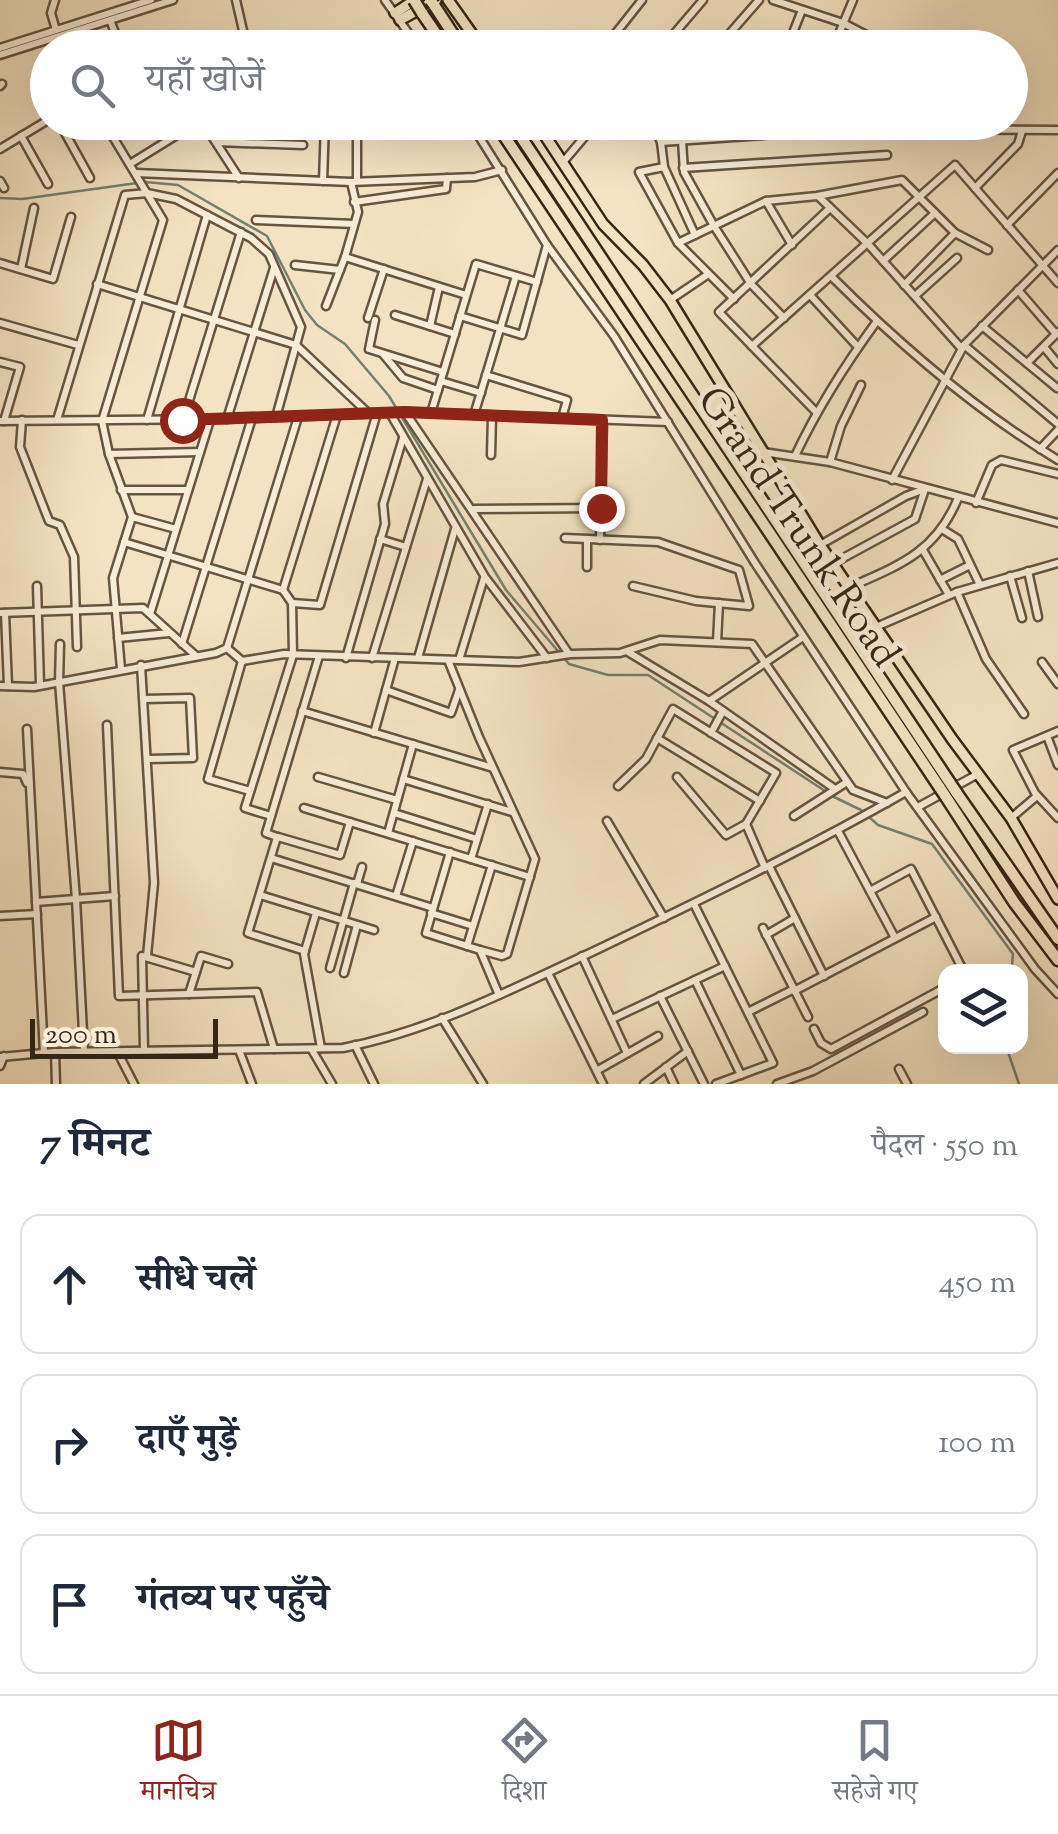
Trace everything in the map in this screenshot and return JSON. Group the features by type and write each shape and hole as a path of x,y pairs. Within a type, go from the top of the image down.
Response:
{"highway":[{"path":"414,0 434,30"},
{"path":"433,2 451,30"},
{"name":"Grand Trunk Road","path":"507,140 948,790 1058,939"},
{"name":"Grand Trunk Road","path":"524,140 948,790 1014,902 1058,960"}],"main road":[{"path":"397,17 414,0"},
{"path":"448,0 469,30"},
{"path":"397,17 433,2"},
{"path":"549,140 603,224 670,300 820,544 1010,818 1056,892"}],"street":[{"path":"55,0 50,14 56,30 128,4 151,0"},
{"path":"71,30 173,0"},
{"path":"236,0 243,30"},
{"path":"385,0 406,30"},
{"path":"618,30 642,0"},
{"path":"677,30 703,0"},
{"path":"732,30 759,0"},
{"path":"773,0 857,30"},
{"path":"841,30 852,0"},
{"path":"794,30 802,10"},
{"path":"110,20 114,30"},
{"path":"0,52 30,42"},
{"path":"1028,130 1058,130"},
{"path":"0,149 30,131"},
{"path":"21,136 48,184"},
{"path":"69,140 90,178"},
{"path":"115,140 163,220 102,421 109,454 132,517 113,578 120,669"},
{"path":"130,164 169,140"},
{"path":"323,182 324,140"},
{"path":"326,306 358,212 354,202 357,140"},
{"path":"482,140 548,246 614,336 755,563 906,792 1058,994"},
{"path":"564,161 582,140"},
{"path":"696,236 664,167 661,142 682,140 684,168 714,226 750,284 784,318"},
{"path":"975,188 1019,140"},
{"path":"216,142 239,178"},
{"path":"216,142 303,146"},
{"path":"684,168 886,156"},
{"path":"752,346 955,165 1058,283"},
{"path":"664,167 639,172 678,243 734,299"},
{"path":"137,175 354,182 475,177 502,170"},
{"path":"1007,225 1058,173"},
{"path":"354,202 446,189 447,178"},
{"path":"678,243 766,201 902,180 955,233 988,250"},
{"path":"57,420 125,195 146,191 176,199 241,232 269,254 302,327 276,418"},
{"path":"818,196 963,347 1058,427 1040,449"},
{"path":"766,201 792,245"},
{"path":"21,270 34,208"},
{"path":"816,412 719,312 830,208"},
{"path":"883,261 935,214"},
{"path":"147,420 207,215"},
{"path":"0,264 53,279 71,217"},
{"path":"256,220 354,224"},
{"path":"182,420 241,232"},
{"path":"904,285 955,233"},
{"path":"460,316 501,326 522,336 548,246"},
{"path":"892,480 963,347 1058,250"},
{"path":"345,257 466,295"},
{"path":"914,296 957,258"},
{"path":"431,414 476,264 537,282"},
{"path":"294,265 340,270"},
{"path":"227,419 274,266"},
{"path":"384,269 369,349 480,392"},
{"path":"670,300 707,275"},
{"path":"474,416 516,276"},
{"path":"832,276 877,322 944,379 1058,460"},
{"path":"96,284 296,345 373,414"},
{"path":"430,326 439,286"},
{"path":"1018,290 1057,333 1027,363"},
{"path":"810,295 858,347"},
{"path":"395,315 455,334"},
{"path":"795,456 816,412 877,322"},
{"path":"0,323 78,345"},
{"path":"982,326 1057,388"},
{"path":"1044,347 1058,364"},
{"path":"382,353 402,378 438,390"},
{"path":"0,362 20,367 2,420 210,420 398,412 668,422"},
{"path":"486,375 568,400 562,418"},
{"path":"830,462 841,426 862,384"},
{"path":"398,412 402,438 484,577 552,657"},
{"path":"398,412 568,655"},
{"path":"292,603 320,606 373,414"},
{"path":"283,590 337,415"},
{"path":"196,656 143,608 3,613 4,686 40,686 141,664 216,654 226,648 298,416"},
{"path":"491,455 492,416"},
{"path":"182,644 252,418"},
{"path":"22,420 20,447 49,521 60,525 74,557 77,647"},
{"path":"150,614 210,420"},
{"path":"600,540 602,420"},
{"path":"346,658 385,524 383,504 402,438"},
{"path":"109,454 200,452"},
{"path":"762,452 830,462 1058,523"},
{"path":"976,503 992,464 1001,460 1058,474"},
{"path":"372,658 427,479"},
{"path":"820,544 924,489"},
{"path":"834,563 916,519 924,489"},
{"path":"121,490 188,490"},
{"path":"850,587 923,550 942,529 958,498"},
{"path":"474,509 601,508"},
{"path":"132,517 176,529"},
{"path":"418,658 456,528"},
{"path":"942,529 958,539 980,585"},
{"path":"564,538 658,542 739,570 755,563"},
{"path":"587,539 587,567"},
{"path":"380,540 406,547"},
{"path":"124,542 283,590 292,603 292,655 245,808 272,816"},
{"path":"923,550 953,594 986,659 1024,714"},
{"path":"876,628 953,594 1058,563"},
{"path":"940,580 971,565"},
{"path":"633,586 749,606 739,570"},
{"path":"1028,571 1038,617"},
{"path":"1010,576 1022,618"},
{"path":"459,660 484,577"},
{"path":"37,586 40,686"},
{"path":"718,642 720,604"},
{"path":"118,638 170,633"},
{"path":"709,701 803,637"},
{"path":"226,648 242,661 292,655 519,662 627,651 660,640 752,644 853,790 887,803"},
{"path":"60,644 59,682 84,1051"},
{"path":"627,651 709,701 722,714 834,790"},
{"path":"318,656 266,833 340,854 350,822"},
{"path":"374,733 395,658"},
{"path":"448,660 535,859 507,954 502,956 426,932 450,852"},
{"path":"242,661 208,779 250,791"},
{"path":"1042,662 1058,684"},
{"path":"141,664 154,883 147,956"},
{"path":"451,712 460,688"},
{"path":"386,690 472,718"},
{"path":"144,699 190,698 193,758 148,760"},
{"path":"618,786 646,758 672,709 713,729 776,773 746,824 726,835 677,777"},
{"path":"302,711 493,768"},
{"path":"713,729 722,714"},
{"path":"107,725 120,996 257,992 274,1050"},
{"path":"27,729 44,1053"},
{"path":"1058,731 1013,750 1037,796 1058,818"},
{"path":"1046,736 1058,765"},
{"path":"657,738 760,800"},
{"path":"388,834 413,744"},
{"path":"0,772 23,774 30,789"},
{"path":"918,807 978,774"},
{"path":"318,777 397,800"},
{"path":"403,779 514,812"},
{"path":"794,816 848,782"},
{"path":"0,1066 2,1057 55,1052 311,1049 386,1040 499,995 694,904 906,792"},
{"path":"1010,818 1037,796"},
{"path":"470,858 488,804"},
{"path":"304,808 530,877"},
{"path":"394,813 477,839"},
{"path":"607,821 664,918"},
{"path":"746,824 824,976"},
{"path":"838,831 895,938"},
{"path":"277,837 248,933 305,951"},
{"path":"396,896 413,841"},
{"path":"271,858 396,896 474,926"},
{"path":"467,946 492,865"},
{"path":"330,968 362,866"},
{"path":"870,891 911,869 960,964"},
{"path":"260,895 374,930"},
{"path":"36,902 115,896"},
{"path":"694,904 773,1063 716,1084"},
{"path":"316,912 305,951 306,978 321,1048"},
{"path":"0,916 37,914"},
{"path":"748,1012 936,917"},
{"path":"795,918 764,931 808,1017"},
{"path":"344,974 358,925"},
{"path":"480,950 499,995"},
{"path":"144,1050 142,956 196,972"},
{"path":"189,994 201,956 228,964"},
{"path":"582,956 628,1054"},
{"path":"612,1019 725,966"},
{"path":"548,972 603,1084"},
{"path":"695,980 741,1074"},
{"path":"814,1030 820,1043 831,1048 938,991"},
{"path":"660,996 704,1084"},
{"path":"778,1084 813,1071 923,1012"},
{"path":"442,1018 483,1084"},
{"path":"598,1070 658,1036"},
{"path":"356,1046 374,1084"},
{"path":"311,1049 332,1084"},
{"path":"117,1050 134,1084"},
{"path":"239,1050 252,1084"},
{"path":"55,1052 56,1084"},
{"path":"644,1084 688,1052"},
{"path":"666,1068 674,1084"},
{"path":"900,1069 907,1084"}],"waterway":[{"path":"145,182 178,185 267,236 305,310 317,325 345,344 389,396 506,590 569,664 608,675 648,675 825,791"},
{"path":"0,198 22,199 137,183"},
{"path":"832,796 861,810 878,825 932,844 1013,954 1012,964"},
{"path":"1009,1054 1019,1084"}],"route":[{"path":"182,420 405,412 602,420 601,508"}]}
